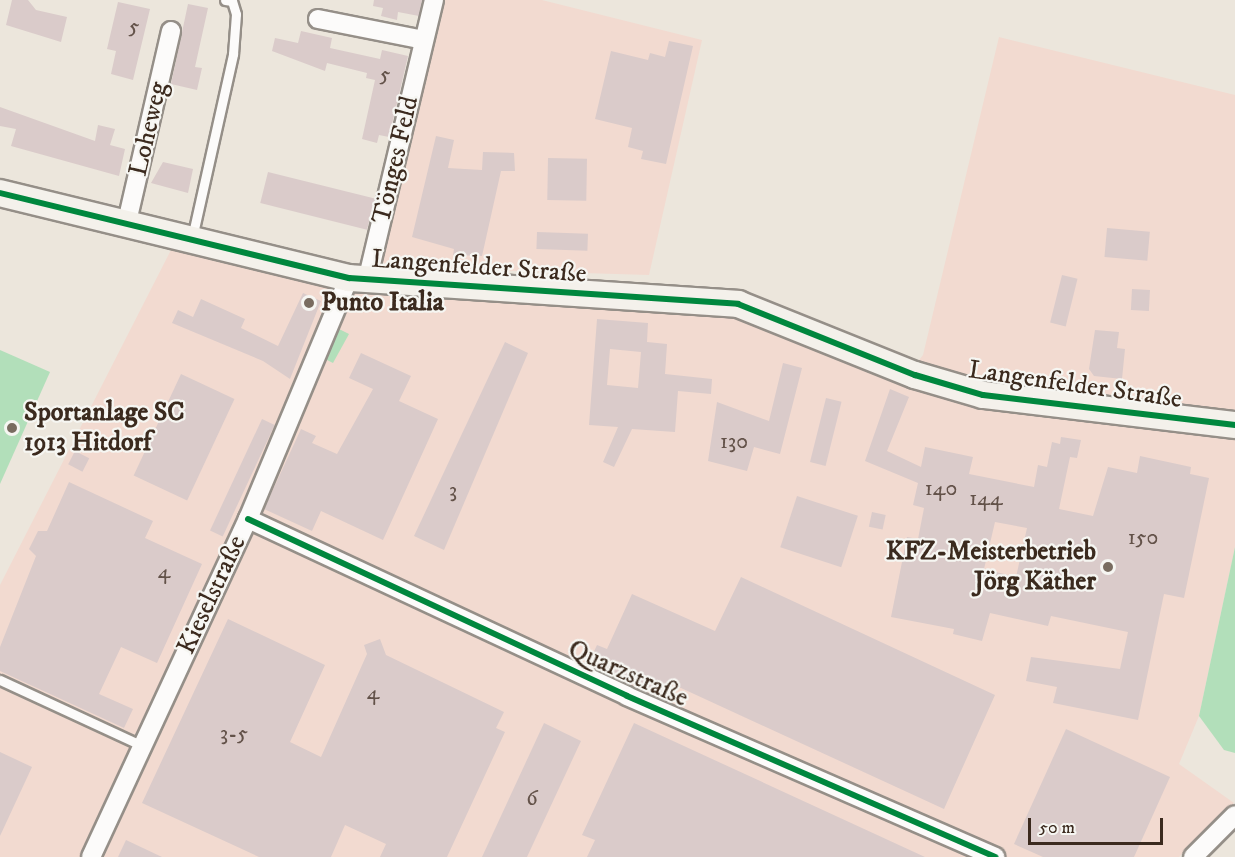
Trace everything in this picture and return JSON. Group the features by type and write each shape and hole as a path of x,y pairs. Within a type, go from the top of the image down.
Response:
{"street":[{"name":"Tönges Feld","path":"358,279 434,0"},
{"path":"318,19 424,40"},
{"name":"Loheweg","path":"126,226 171,31"},
{"name":"Langenfelder Straße","path":"0,193 191,242 358,279 738,304 915,375 983,394 1235,426"},
{"name":"Kieselstraße","path":"91,857 358,279"},
{"name":"Quarzstraße","path":"248,519 627,696 995,857"},
{"path":"1193,857 1235,815"}],"lane":[{"path":"191,242 233,54 236,14 232,1 225,0"},
{"path":"0,680 143,746"}],"shaded area":[{"path":"439,0 542,0 702,40 649,275 391,267 381,261"},
{"path":"999,37 1235,95 1235,547 1199,716 1179,764 1234,803 1179,857 0,857 0,585 173,246 351,292 736,316 906,377 923,355"}],"green space":[{"path":"339,329 349,334 333,363 325,359"},
{"name":"Sportanlage SC 1913 Hitdorf","path":"0,350 50,372 0,484"},
{"path":"1235,547 1235,753 1224,750 1199,716"}],"building":[{"path":"12,0 28,0 36,10 67,17 61,42 6,25"},
{"path":"374,0 422,0 419,16 398,12 397,20 381,16 383,8 373,6"},
{"path":"118,2 150,9 133,80 111,74 116,51 107,49"},
{"path":"188,4 208,8 195,67 202,68 197,90 171,84"},
{"path":"301,31 332,38 330,48 380,59 382,50 408,56 389,137 379,135 377,143 362,139 375,80 366,78 367,73 327,63 325,71 272,51 275,38 298,43"},
{"path":"669,41 693,46 666,164 641,159 643,151 628,147 632,128 595,119 611,51 648,60 650,53 665,57"},
{"path":"0,107 95,141 98,125 115,129 110,145 125,149 119,176 11,146 16,129 0,126"},
{"path":"436,136 454,140 448,168 482,170 483,152 514,153 515,171 501,171 482,256 453,255 454,249 412,237"},
{"path":"548,158 587,159 586,201 547,200"},
{"path":"163,162 193,169 188,193 151,183"},
{"path":"268,172 375,199 367,230 260,203"},
{"path":"1107,228 1150,232 1147,261 1104,257"},
{"path":"537,232 588,234 587,251 536,249"},
{"path":"1062,275 1078,279 1066,326 1050,323"},
{"path":"1132,289 1150,290 1149,311 1131,310"},
{"path":"303,293 321,301 290,379 263,361 172,323 178,310 193,317 201,299 245,319 241,328 278,346"},
{"path":"597,319 648,323 647,342 667,344 665,374 712,379 711,394 678,391 675,432 632,429 614,467 603,462 618,427 589,425","holes":["610,349 641,352 638,388 607,385"]},
{"path":"1095,330 1119,332 1117,348 1125,349 1122,379 1094,376 1089,369"},
{"path":"505,342 528,353 444,550 414,536"},
{"path":"361,353 411,376 399,401 438,419 383,540 321,511 312,531 264,509 301,429 316,436 312,443 337,454 373,389 349,378"},
{"path":"783,363 802,368 780,454 754,447 747,471 708,461 717,402 769,421"},
{"path":"181,374 234,399 187,500 134,476"},
{"path":"890,389 909,397 887,451 921,467 925,447 973,457 969,474 1034,487 1038,465 1047,467 1052,442 1060,444 1061,437 1081,440 1077,458 1070,457 1059,509 1093,516 1108,467 1137,473 1140,456 1191,467 1190,474 1209,478 1184,598 1164,594 1138,720 1053,703 1057,687 1026,681 1031,657 1120,669 1128,632 1051,616 1048,626 990,613 982,641 953,634 954,629 891,617 907,537 918,539 924,508 913,505 918,483 865,461","holes":["995,522 1027,528 1016,577 984,569"]},
{"path":"826,398 842,402 826,466 810,462"},
{"path":"262,419 275,425 223,536 210,530"},
{"path":"75,451 89,458 82,472 68,464"},
{"path":"69,482 153,521 145,538 202,564 157,663 121,647 99,694 133,709 124,728 0,671 0,647 36,556 29,549 38,531 47,531"},
{"path":"797,496 858,516 841,567 780,547"},
{"path":"872,512 886,515 883,530 869,527"},
{"path":"741,577 995,695 944,809 668,682 661,697 588,664 597,645 607,649 632,594 715,631"},
{"path":"228,619 325,665 290,742 321,757 367,654 364,645 380,639 386,655 504,712 496,728 505,732 447,857 380,857 386,844 345,825 331,857 259,857 142,803"},
{"path":"544,723 581,741 527,857 482,857"},
{"path":"634,723 925,857 587,857 595,840 582,835"},
{"path":"1066,729 1170,777 1134,857 1043,857 1014,844"},
{"path":"0,752 32,767 0,836"},
{"path":"126,840 162,857 118,857"}],"cycle path":[{"path":"0,193 349,278 738,304 915,375 983,395 1235,425"},
{"path":"248,519 627,696 995,857"}],"place":[{"name":"Punto Italia","path":"309,303"},
{"name":"Sportanlage SC 1913 Hitdorf","path":"12,428"},
{"name":"KFZ-Meisterbetrieb Jörg Käther","path":"1108,567"}]}
